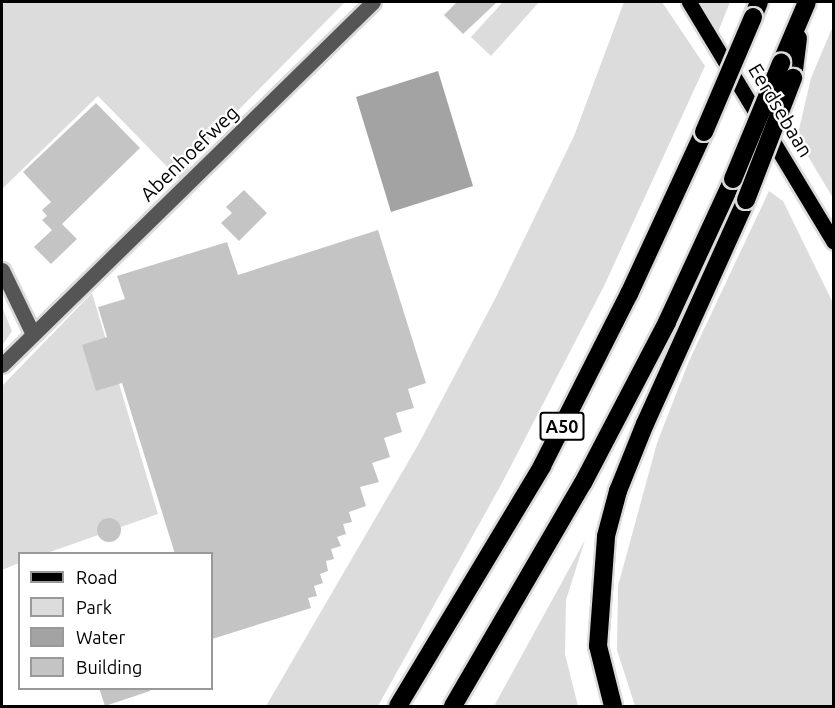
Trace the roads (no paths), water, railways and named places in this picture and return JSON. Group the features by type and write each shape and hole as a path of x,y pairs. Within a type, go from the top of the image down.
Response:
{"highway":[{"name":"A50","path":"398,706 542,466 629,294 704,132 756,9"},
{"name":"A50","path":"453,706 583,483 667,322 733,179 804,10"},
{"name":"A50","path":"613,706 598,646 606,536 618,491 645,424 746,200 794,78 804,10"}],"main road":[{"name":"Eerdsebaan","path":"689,2 834,242"}],"street":[{"name":"Abenhoefweg","path":"2,365 374,2"},
{"path":"2,270 33,334"}],"water":[{"path":"438,71 473,186 391,212 356,97"}]}
